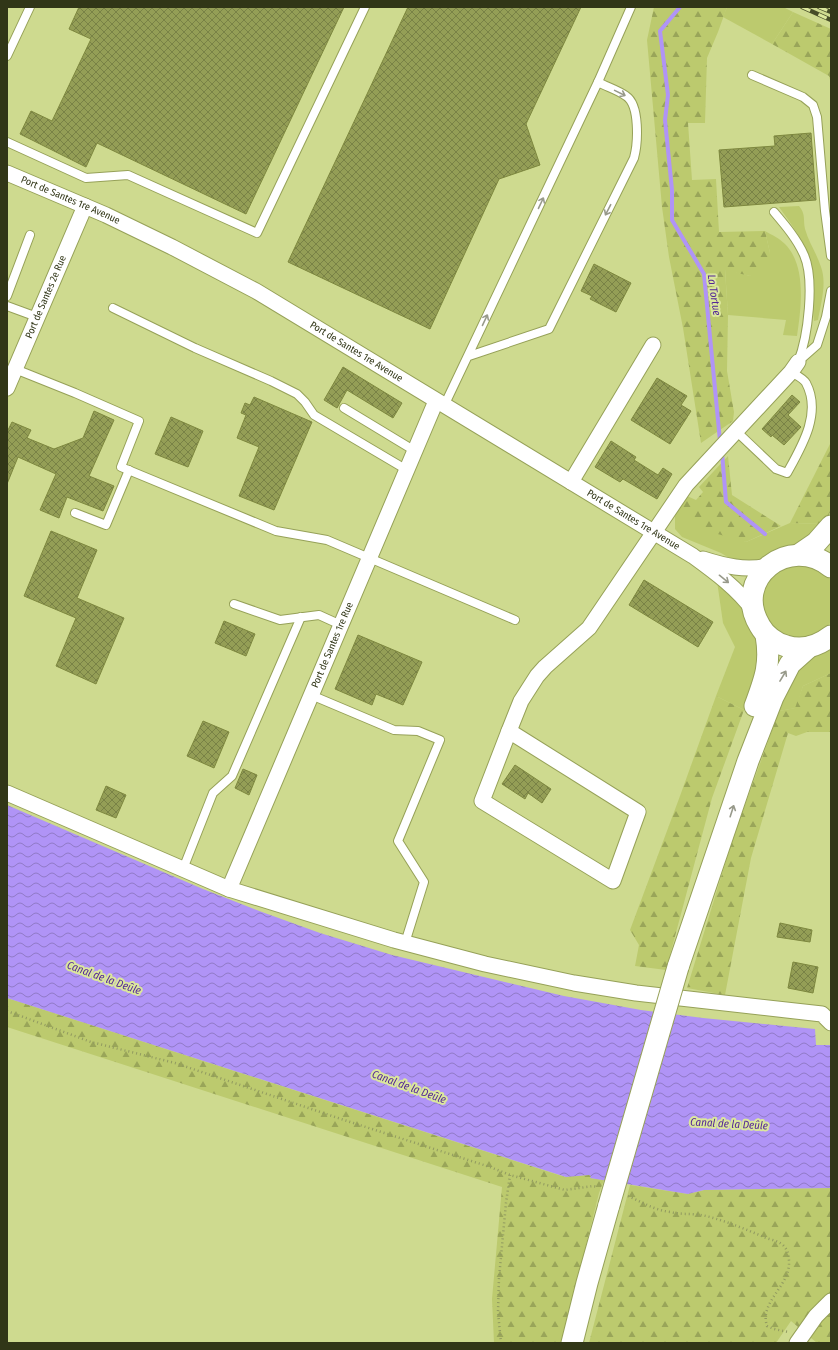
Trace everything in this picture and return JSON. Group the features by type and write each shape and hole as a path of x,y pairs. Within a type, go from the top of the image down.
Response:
{"main road":[{"path":"800,554 816,543 831,526"},
{"path":"831,567 816,558 800,554 783,557 768,566 760,576 752,599 758,624 766,634 777,642 790,647 809,647 821,643 831,636"},
{"path":"574,1343 580,1309 678,967 711,831 731,769 765,677 769,658 766,634"},
{"path":"678,967 748,761 773,697 790,664 809,647"}],"street":[{"name":"Port de Santes 1re Avenue","path":"7,173 106,215 172,247 256,291 692,556"},
{"name":"Port de Santes 2e Rue","path":"7,388 85,206"},
{"path":"571,482 653,345"},
{"path":"509,731 638,812 613,881 482,801 509,731 521,701 533,681 545,667 589,628 679,494 732,434 795,367"},
{"name":"Port de Santes 1re Rue","path":"229,889 407,470 440,403"},
{"path":"692,556 739,568 757,568 768,566"},
{"path":"692,556 732,586 746,600 754,611"},
{"path":"7,793 229,889 405,943 485,964 574,983 620,991 822,1014 831,1023"},
{"path":"793,1338 831,1301"}],"lane":[{"path":"7,56 30,7"},
{"path":"7,142 86,178 128,175 257,233 365,7"},
{"path":"440,403 469,356 598,82 631,7"},
{"path":"752,75 803,97 813,105 818,117 824,211 831,256"},
{"path":"469,356 549,329 629,169 636,151 637,138 632,102 626,96 598,82"},
{"path":"774,212 804,255 810,283 808,314 803,350 795,367"},
{"path":"7,296 30,235"},
{"path":"795,367 817,345 826,317 831,291"},
{"path":"7,306 37,317"},
{"path":"113,308 195,348 297,394 314,415 407,470"},
{"path":"732,434 776,468 787,473 805,441 811,419 813,403 805,382 795,367"},
{"path":"15,369 139,421 121,467 276,531 327,540 515,620"},
{"path":"344,408 415,452"},
{"path":"75,513 106,525 129,470"},
{"path":"234,604 280,620 319,616 341,625"},
{"path":"183,869 213,793 232,776 301,617"},
{"path":"311,695 394,730 418,731 440,740 398,841 424,882 405,943"}],"path":[{"path":"7,1011 85,1040 175,1063 490,1167 510,1175 565,1190 593,1186 612,1196 671,1213 707,1216 754,1232 783,1245 788,1254 789,1270 782,1285 767,1308 765,1320 767,1326 793,1338"},
{"path":"501,1343 498,1312 499,1278 510,1175"}],"green space":[{"path":"654,7 727,7 707,58 705,123 688,123 692,180 716,179 719,232 765,231 770,253 767,269 750,276 725,270 728,315 727,371 734,412 733,421 701,443 683,328 669,257 662,207 647,40"},
{"path":"727,7 783,7 793,12 772,44 723,17"},
{"path":"793,12 831,29 831,84 829,76 772,44"},
{"path":"799,206 803,214 805,229 823,273 822,300 818,320 814,321 814,280 810,259 802,241 779,207"},
{"path":"765,231 778,238 785,244 792,253 797,264 800,276 801,301 797,336 783,335 786,320 728,315 725,269 750,276 770,253"},
{"path":"831,442 831,511 823,524 790,523"},
{"path":"728,456 732,495 781,526 746,542 700,529 678,508 687,496 696,500 703,492 699,487"},
{"path":"678,508 746,542 790,523 823,524 811,540 761,560 748,563 734,561 721,553 682,537 675,529 675,516"},
{"path":"805,564 827,575 831,581 831,622 823,631 799,640 779,634 763,615 762,590 777,570"},
{"path":"717,581 744,606 763,651 759,672 744,710 716,696 735,647 723,623"},
{"path":"831,647 831,673 803,686 796,708 779,711 778,706 798,663"},
{"path":"831,673 831,732 807,732 796,736 788,733 751,858 725,995 687,988 733,838 779,711 795,708 803,686"},
{"path":"716,696 744,710 712,798 666,970 635,966 639,945 630,930"},
{"path":"7,998 565,1177 589,1175 591,1176 590,1178 604,1180 599,1193 562,1343 494,1343 492,1299 502,1187 7,1027"},
{"path":"630,1185 688,1194 704,1190 831,1188 831,1343 817,1343 791,1321 776,1343 589,1343"}],"water":[{"name":"Canal de la Deûle","path":"7,805 203,889 262,912 320,933 392,955 564,996 641,1010 703,1018 815,1029 816,1045 831,1045 831,1188 704,1190 688,1194 590,1178 591,1176 589,1175 566,1177 7,998"}],"building":[{"path":"79,7 344,7 246,214 97,143 86,167 20,134 31,111 52,121 91,39 69,29"},
{"path":"408,7 581,7 526,124 540,165 499,179 430,329 288,262"},
{"path":"811,133 816,200 724,207 719,150 775,146 774,136"},
{"path":"594,264 631,283 616,312 590,299 592,296 581,291"},
{"path":"343,367 402,403 393,418 347,390 337,408 324,400"},
{"path":"657,378 687,396 681,405 691,411 670,444 631,420"},
{"path":"792,395 800,402 788,415 801,427 784,445 762,429"},
{"path":"254,397 312,422 274,510 239,496 259,447 237,438 246,415 241,413 245,403 250,405"},
{"path":"94,411 114,420 89,476 114,486 103,511 67,497 59,518 40,510 56,474 18,457 7,484 7,432 12,422 31,430 27,438 54,449 83,438"},
{"path":"171,417 203,431 188,467 155,454"},
{"path":"611,441 636,457 634,460 658,475 663,468 672,474 657,499 623,479 620,482 595,467"},
{"path":"51,531 97,550 77,598 124,618 96,684 56,666 76,618 24,596"},
{"path":"644,580 713,622 698,647 629,605"},
{"path":"224,621 255,634 246,656 215,643"},
{"path":"358,635 422,662 403,705 376,694 372,705 335,689"},
{"path":"203,721 229,732 214,768 187,756"},
{"path":"515,765 551,789 542,803 528,793 525,799 502,784"},
{"path":"243,769 257,775 249,795 235,788"},
{"path":"106,786 126,795 116,818 96,810"},
{"path":"780,923 812,930 810,942 777,937"},
{"path":"793,962 818,967 813,993 788,988"}],"waterway":[{"name":"La Tortue","path":"680,7 660,31 668,95 665,120 672,190 672,220 704,274 720,441"},
{"name":"La Tortue","path":"722,452 726,502 765,534"}],"railway":[{"path":"802,7 831,20"},
{"path":"819,7 831,12"}]}
